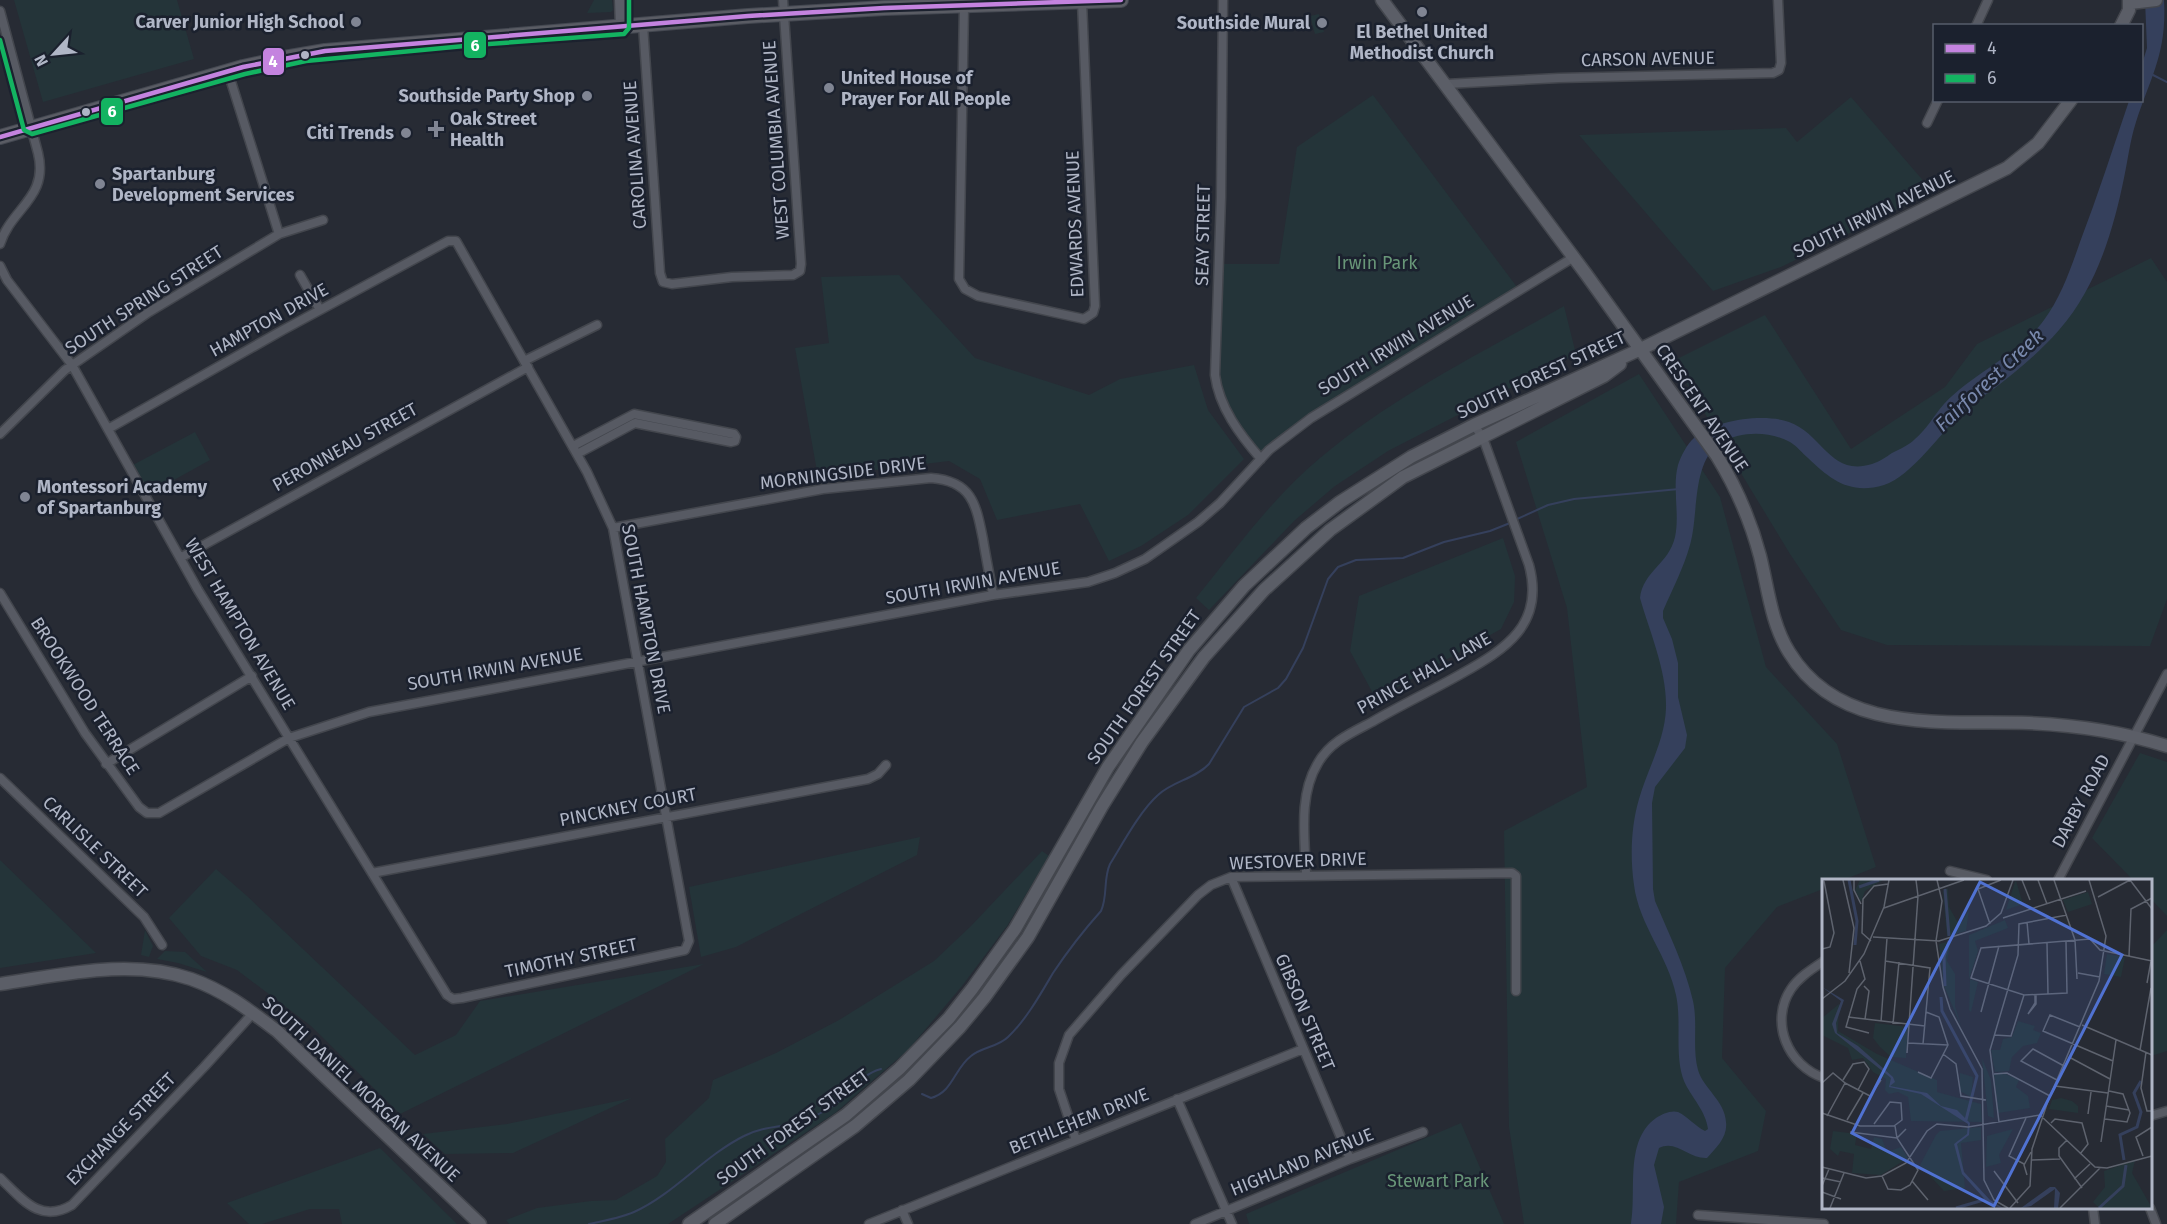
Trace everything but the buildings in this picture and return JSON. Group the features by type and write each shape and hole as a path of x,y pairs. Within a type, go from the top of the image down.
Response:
{"main road":[{"path":"0,137 228,72 284,58 325,51 643,25 784,7 884,4 964,7 1121,0"}],"street":[{"path":"621,0 622,27"},
{"name":"SEAY STREET","path":"1223,0 1221,197 1215,375 1218,391 1229,415 1261,459"},
{"name":"CRESCENT AVENUE","path":"1382,0 1574,257 1691,418 1726,471 1752,531 1775,620 1785,646 1808,675 1838,698 1871,713 1910,721 2048,725 2097,730 2167,746"},
{"name":"CARSON AVENUE","path":"1446,84 1559,78 1773,73 1779,70 1781,63 1778,0"},
{"path":"1977,24 1988,0"},
{"path":"2122,24 2130,2 2150,1"},
{"name":"EDWARDS AVENUE","path":"964,7 959,279 965,289 978,296 1084,319 1093,313 1095,306 1082,2"},
{"name":"WEST COLUMBIA AVENUE","path":"663,282 672,284 732,277 793,275 800,270 784,7"},
{"path":"0,11 41,164 39,184 34,194 6,231 0,244"},
{"name":"CAROLINA AVENUE","path":"643,25 652,166 663,282"},
{"path":"228,72 279,234"},
{"path":"1927,123 1937,102"},
{"name":"SOUTH IRWIN AVENUE","path":"1641,349 2007,168 2038,143 2069,102"},
{"name":"SOUTH SPRING STREET","path":"0,434 72,365 149,312 279,234 323,220"},
{"name":"HAMPTON DRIVE","path":"108,429 448,241"},
{"name":"SOUTH HAMPTON DRIVE","path":"448,241 456,241 459,244 597,490 613,528 689,940"},
{"name":"SOUTH IRWIN AVENUE","path":"147,813 159,813 290,738 352,716 993,595 1088,582 1115,573 1145,559 1198,522 1287,435 1331,405 1574,257"},
{"name":"WEST HAMPTON AVENUE","path":"0,266 7,280 72,365 180,558 443,990 453,999"},
{"path":"300,275 320,310"},
{"name":"PERONNEAU STREET","path":"180,558 597,325"},
{"name":"SOUTH FOREST STREET","path":"689,1224 846,1115 899,1069 949,1018 1015,929 1085,804 1126,739 1189,650 1244,586 1282,549 1340,502 1412,457 1474,425 1641,349"},
{"name":"SOUTH FOREST STREET","path":"715,1224 855,1126 909,1080 960,1027 1028,937 1102,806 1142,742 1204,657 1264,590 1305,552 1366,503 1403,477 1605,376 1641,349"},
{"path":"575,450 634,418 734,434 736,437 735,441 731,442 634,418"},
{"name":"PRINCE HALL LANE","path":"1306,875 1304,819 1306,796 1312,773 1324,753 1342,738 1497,652 1521,629 1530,609 1533,587 1529,565 1483,438 1474,425"},
{"name":"MORNINGSIDE DRIVE","path":"613,528 823,489 931,478 944,479 963,488 975,504 993,595"},
{"name":"BROOKWOOD TERRACE","path":"0,593 85,733 139,807 147,813"},
{"name":"DARBY ROAD","path":"2059,879 2167,674"},
{"path":"106,764 252,676"},
{"name":"PINCKNEY COURT","path":"372,873 868,779 878,774 886,765"},
{"name":"CARLISLE STREET","path":"0,778 144,917 162,945"},
{"path":"1950,871 1983,879"},
{"name":"WESTOVER DRIVE","path":"1076,1140 1059,1089 1059,1063 1069,1035 1121,975 1198,895 1218,882 1231,877 1512,873 1516,876 1516,991"},
{"name":"GIBSON STREET","path":"1231,877 1350,1159"},
{"name":"TIMOTHY STREET","path":"453,999 681,952 688,946 689,940"},
{"path":"1822,962 1791,988 1782,1017 1783,1034 1792,1055 1806,1070 1822,1077"},
{"name":"SOUTH DANIEL MORGAN AVENUE","path":"0,984 106,969 145,970 192,979 221,992 254,1012 277,1031 480,1224"},
{"name":"EXCHANGE STREET","path":"0,1178 34,1209 48,1214 63,1211 205,1066 254,1012"},
{"name":"BETHLEHEM DRIVE","path":"869,1224 1303,1049"},
{"path":"1177,1100 1232,1224"},
{"path":"2152,1116 2167,1111"},
{"name":"HIGHLAND AVENUE","path":"1195,1224 1350,1159 1423,1132"},
{"path":"2092,1209 2095,1224"},
{"path":"2150,1209 2156,1224"},
{"path":"902,1210 908,1224"},
{"path":"1698,1215 1824,1224"}],"green space":[{"path":"14,0 177,0 194,59 43,102"},
{"path":"594,0 612,0 613,10 587,13"},
{"path":"1319,14 1324,32 1315,34 1310,16"},
{"name":"Irwin Park","path":"1373,95 1520,291 1341,398 1261,459 1249,445 1218,391 1219,264 1279,264 1297,147"},
{"path":"1851,97 1933,192 1781,267 1713,291 1579,135 1786,128 1797,142"},
{"path":"2151,258 2167,282 2167,599 2150,646 1887,645 1841,630 1790,554 1673,361 1765,315 1851,449 1945,387 1977,344"},
{"path":"899,275 975,358 1089,395 1120,379 1194,365 1208,410 1244,459 1188,515 1141,546 1109,561 1080,504 997,520 980,479 949,461 818,477 795,348 829,343 821,277"},
{"path":"1564,306 1576,354 1388,451 1335,486 1294,521 1209,610 1196,598 1286,490 1320,458 1407,395"},
{"path":"1639,374 1720,497 1766,667 1837,744 1876,867 1846,879 1822,879 1822,889 1777,907 1725,968 1722,1058 1766,1111 1758,1151 1679,1182 1676,1224 1524,1224 1509,1127 1504,831 1587,787 1567,608 1516,442"},
{"path":"195,432 210,460 145,496 129,467"},
{"path":"1503,538 1515,576 1514,602 1501,629 1376,699 1350,651 1359,596"},
{"path":"2140,753 2167,762 2167,916 2152,900 2152,879 2132,879 2092,838"},
{"path":"920,837 917,855 736,947 701,957 689,887"},
{"path":"1042,851 1049,856 1007,926 962,986 908,1050 835,1113 668,1224 509,1224 506,1220 537,1208 616,1200 657,1176 666,1162 665,1139 709,1098 713,1080 776,1053 839,1020 934,961 971,926"},
{"path":"0,860 96,953 0,968"},
{"path":"216,869 415,1055 456,1035 480,1001 704,964 400,1114 311,1026 237,970 201,956 169,918"},
{"path":"145,930 153,946 149,957 141,955"},
{"path":"2167,930 2167,1051 2152,1056 2152,946"},
{"path":"165,951 185,952 207,972 157,959"},
{"path":"632,1098 513,1153 445,1154 423,1134 507,1124"},
{"name":"Stewart Park","path":"1461,1123 1504,1224 1249,1224 1246,1214"},
{"path":"380,1148 457,1224 342,1224 339,1209 310,1209 262,1224 249,1224 227,1203"}],"water":[{"name":"Fairforest Creek","path":"2145,0 2164,0 2163,35 2157,64 2134,129 2108,239 2093,278 2072,314 2035,355 1991,391 1967,407 1916,463 1905,473 1884,485 1861,488 1842,484 1816,466 1795,445 1782,438 1764,434 1737,436 1729,439 1711,451 1705,462 1700,475 1690,545 1663,611 1663,618 1672,639 1678,663 1678,697 1687,735 1685,748 1655,787 1652,803 1653,889 1655,901 1690,988 1695,1018 1695,1053 1698,1070 1725,1114 1726,1127 1721,1142 1707,1158 1694,1156 1677,1147 1659,1148 1654,1165 1664,1207 1661,1224 1631,1224 1636,1153 1639,1139 1646,1128 1658,1117 1678,1112 1705,1131 1708,1129 1707,1122 1687,1087 1681,1071 1676,995 1667,967 1647,927 1637,900 1632,864 1636,809 1663,731 1666,708 1661,666 1640,598 1646,581 1667,554 1675,537 1676,474 1681,458 1694,438 1703,432 1726,423 1753,418 1779,419 1801,428 1836,460 1846,465 1858,466 1875,463 1913,441 1956,393 2022,344 2044,320 2056,302 2093,207 2129,102 2143,102 2143,61 2147,48"}],"waterway":[{"path":"2153,75 2167,82"},
{"path":"1515,520 1548,505 1574,499 1679,489"},
{"path":"922,1094 931,1098 944,1091 965,1061 1004,1040 1021,1023 1064,957 1101,911 1110,864 1151,802 1170,786 1197,773 1209,764 1244,707 1278,688 1286,679 1303,648 1328,579 1338,567 1356,560 1403,558 1444,542 1490,531 1510,523"},
{"path":"589,1224 623,1216 649,1204 729,1144 744,1136 768,1128 793,1124 827,1110 861,1080 881,1069"}],"transit line":[{"name":"6","path":"0,40 24,130 32,134 245,74 306,61 624,34 629,28 629,0"},
{"name":"4","path":"0,137 243,67 325,51 748,16 884,8 1121,0"}],"place":[{"name":"El Bethel United Methodist Church","path":"1422,12"},
{"name":"Carver Junior High School","path":"356,22"},
{"name":"Southside Mural","path":"1322,23"},
{"name":"United House of Prayer For All People","path":"829,88"},
{"name":"Southside Party Shop","path":"587,96"},
{"name":"Oak Street Health","path":"436,129"},
{"name":"Citi Trends","path":"406,133"},
{"name":"Spartanburg Development Services","path":"100,184"},
{"name":"Montessori Academy of Spartanburg","path":"25,497"}]}
